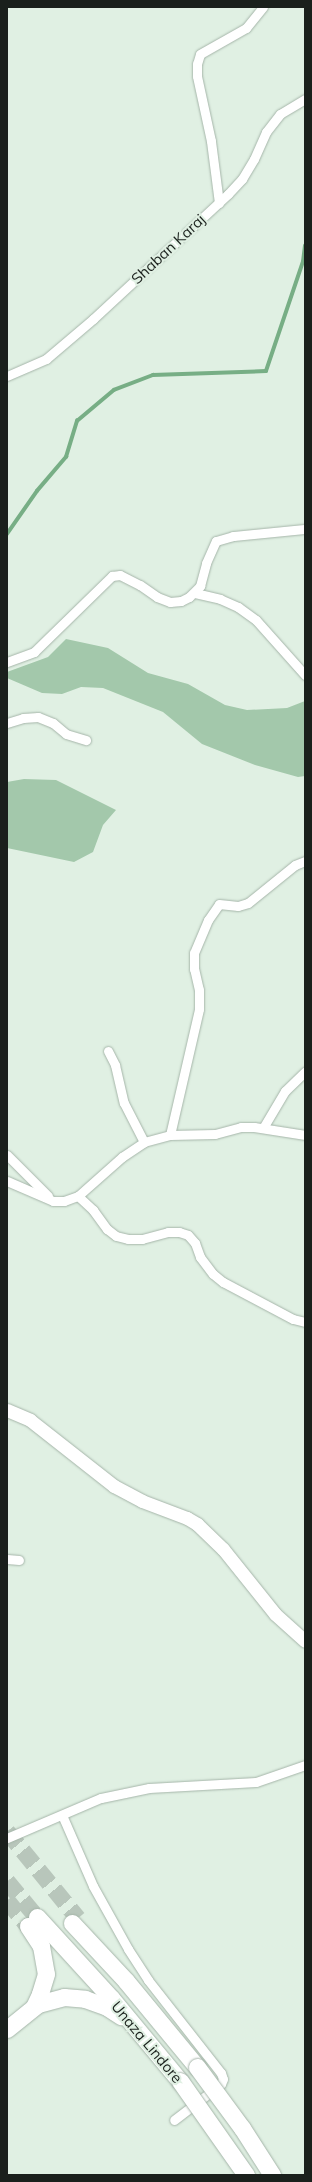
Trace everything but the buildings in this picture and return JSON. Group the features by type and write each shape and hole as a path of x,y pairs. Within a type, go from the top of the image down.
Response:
{"highway":[{"name":"Unaza Lindore","path":"75,1920 197,2067 242,2128 272,2175"},
{"name":"Unaza Lindore","path":"34,2007 43,1987 46,1974 41,1946 32,1921 141,2034 180,2080 246,2175"},
{"path":"7,2029 34,2007 47,2000 64,1997 85,1998 115,2012 141,2034"}],"main road":[{"path":"7,1410 30,1420 114,1486 142,1501 187,1518 197,1524 236,1564 275,1614 305,1641"}],"street":[{"path":"219,203 212,141 197,76 197,64 200,54 246,28 263,7"},
{"name":"Shaban Karaj","path":"7,376 46,359 93,319 219,203 242,179 254,160 266,132 280,114 305,99"},
{"path":"7,662 34,652 112,576 120,575 140,585 157,597 170,602 181,601 195,593 200,586 212,546 216,541 233,536 305,529"},
{"path":"195,593 220,599 238,607 256,620 305,675"},
{"path":"7,723 23,718 38,717 53,723 66,734 86,740"},
{"path":"170,1135 199,1009 199,990 194,969 194,953 208,920 219,904 238,906 248,903 295,865 305,861"},
{"path":"108,1052 115,1065 124,1103 144,1142"},
{"path":"263,1128 285,1091 305,1072"},
{"path":"7,1181 53,1201 64,1201 78,1196 122,1157 144,1142 170,1135 215,1134 241,1127 263,1128 305,1135"},
{"path":"7,1155 53,1201"},
{"path":"78,1196 93,1210 107,1229 116,1236 128,1239 142,1239 168,1232 179,1232 188,1235 195,1243 200,1257 213,1274 223,1282 293,1319 305,1322"},
{"path":"7,1559 19,1560"},
{"path":"7,1838 62,1816 101,1798 149,1788 256,1782 305,1765"},
{"path":"62,1816 93,1886 128,1949 148,1980 222,2073 220,2084 174,2120"}],"green space":[{"path":"66,639 108,648 148,673 188,684 225,705 247,710 287,708 305,701 305,776 298,777 255,765 202,744 163,712 103,688 81,687 62,694 42,693 7,678 7,672 48,657"},
{"path":"24,779 56,780 116,810 103,825 93,852 74,862 7,848 7,782"}],"waterway":[{"path":"7,534 37,491 66,457 77,421 114,390 153,375 266,371 303,262 305,246"}],"tunnel":[{"path":"7,1831 78,1918"},
{"path":"7,1881 37,1917"},
{"path":"7,1900 28,1926"}]}
